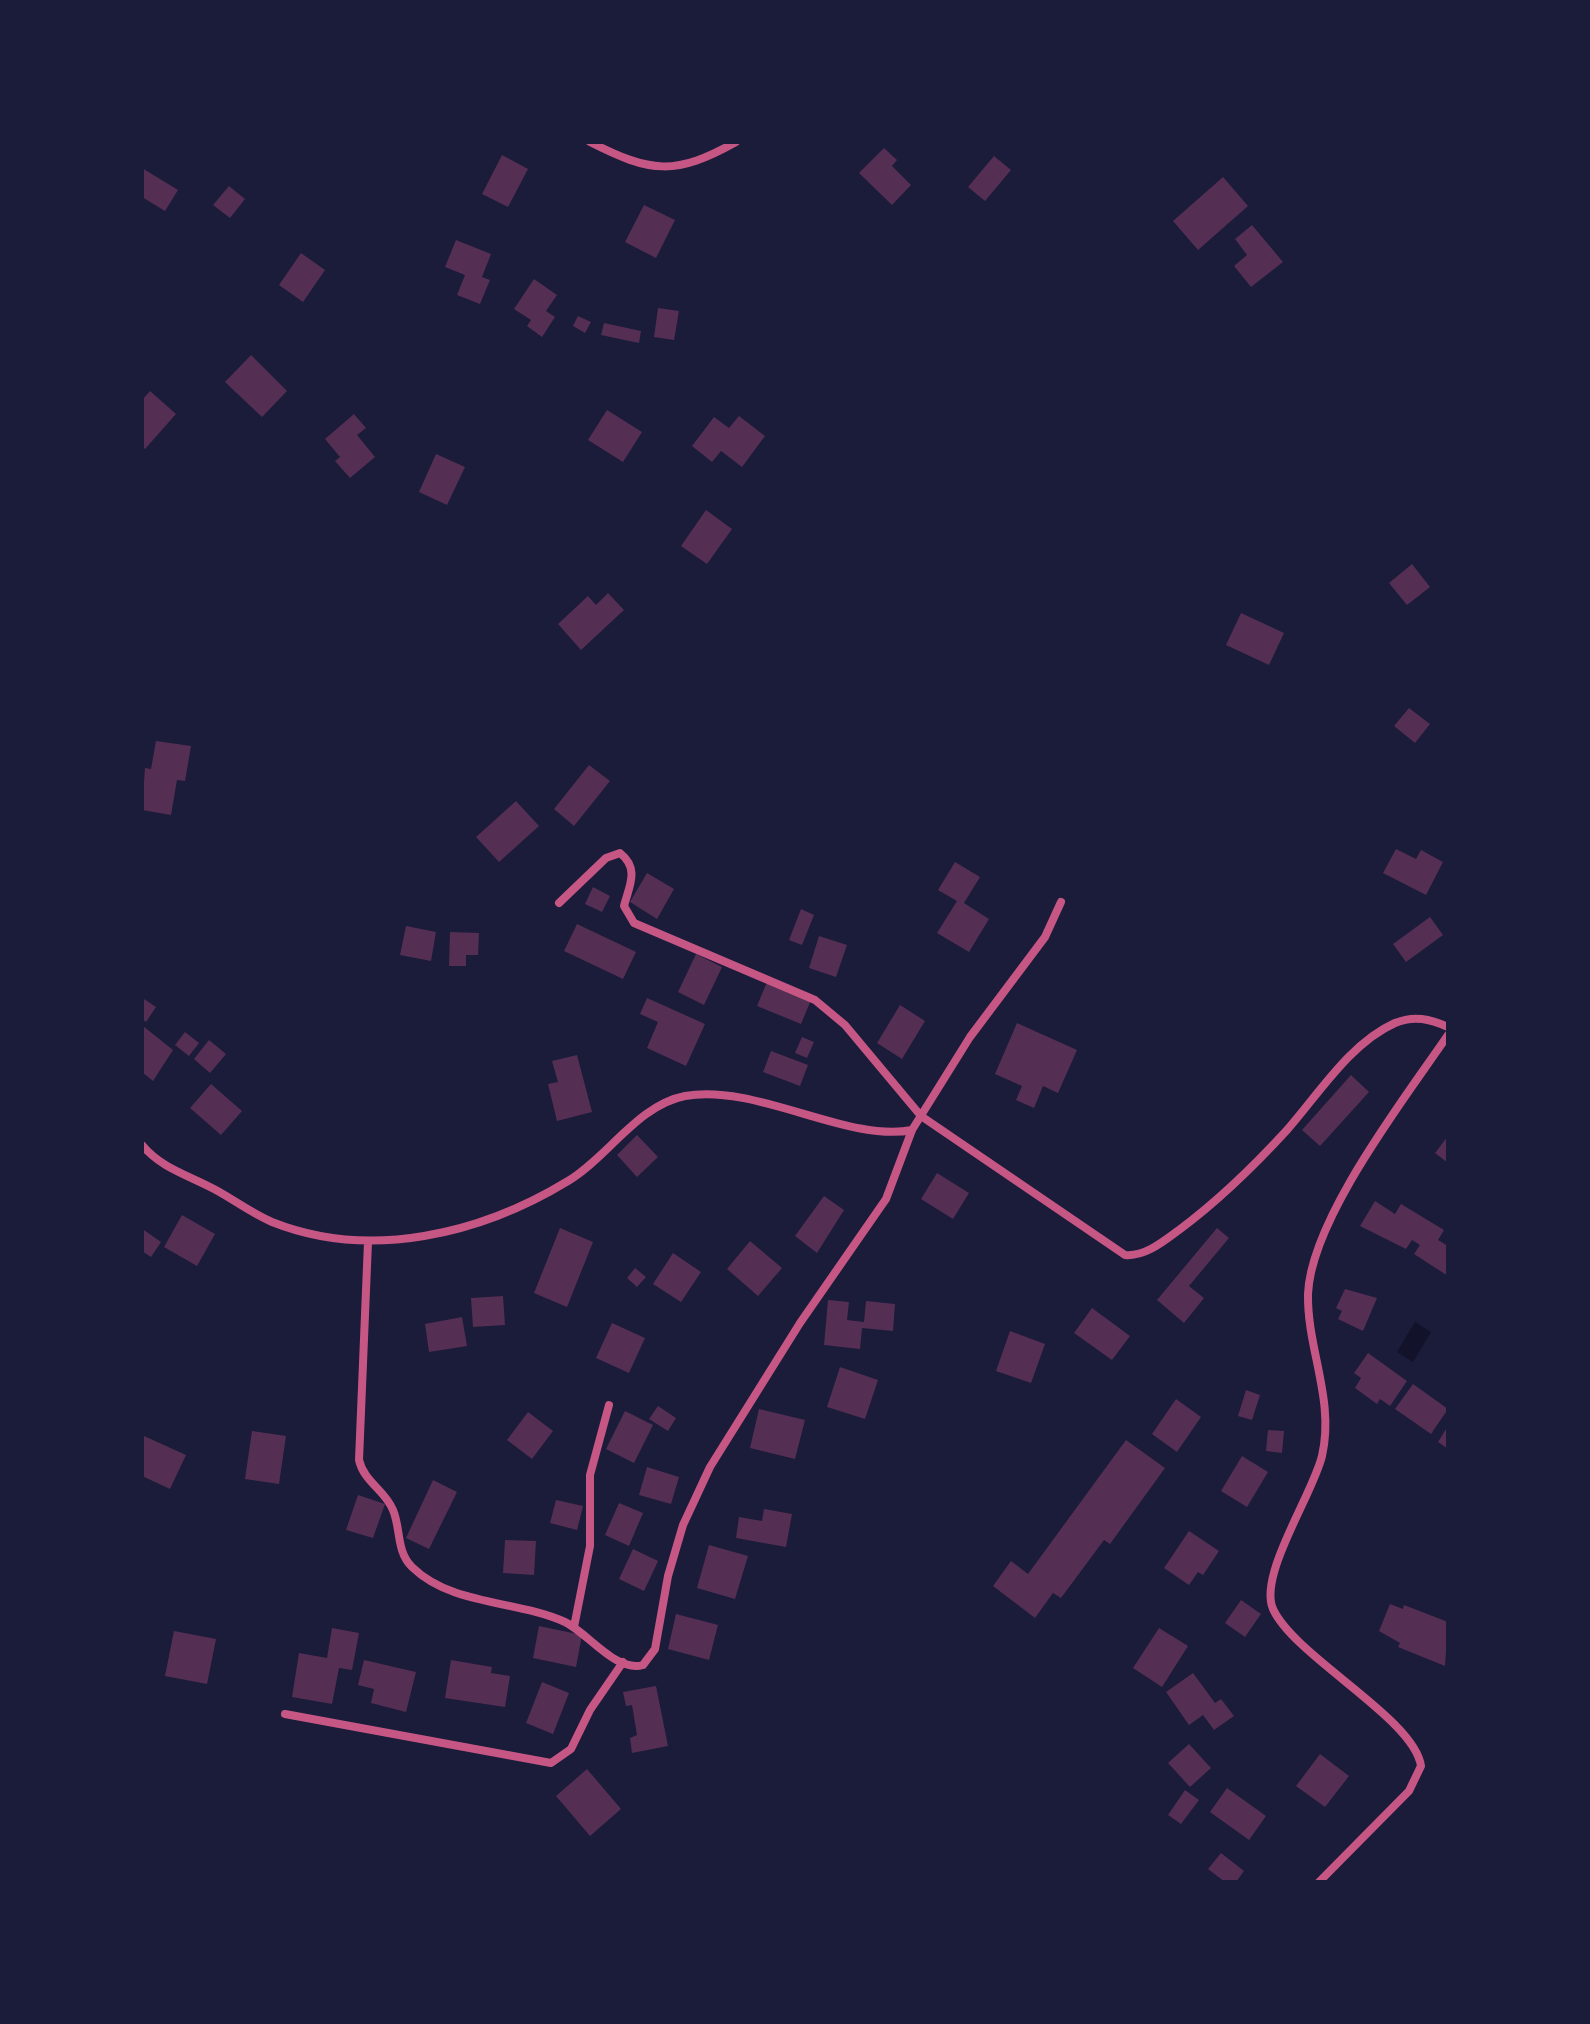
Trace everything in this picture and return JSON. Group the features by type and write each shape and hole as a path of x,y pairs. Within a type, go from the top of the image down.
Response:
{"street":[{"path":"590,142 635,164 665,169 696,162 736,142"},
{"path":"559,903 606,858 620,853 629,862 632,874 624,906 631,920 815,1000 845,1025 921,1116 1113,1250 1125,1255 1137,1255 1184,1226 1244,1174 1351,1057 1380,1032 1411,1018 1448,1027"},
{"path":"368,1242 359,1460 367,1477 394,1510 405,1558 420,1573 461,1594 527,1607 574,1627 623,1662 639,1667 653,1654 675,1550 704,1478 794,1333 886,1199 912,1130 970,1037 1045,937 1061,902"},
{"path":"1319,1882 1406,1795 1417,1780 1421,1766 1408,1740 1284,1625 1269,1598 1273,1575 1315,1476 1324,1445 1324,1393 1309,1310 1310,1274 1349,1186 1448,1035"},
{"path":"142,1145 171,1169 274,1223 368,1242 412,1239 447,1231 538,1197 587,1169 647,1114 682,1097 721,1096 884,1131 912,1130"},
{"path":"574,1627 591,1538 590,1475 609,1405"},
{"path":"285,1714 551,1763 571,1749 595,1701 623,1662"}],"shaded area":[{"path":"1415,1322 1431,1332 1413,1362 1397,1352"}],"building":[{"path":"884,148 897,160 892,166 911,185 892,205 859,173"},
{"path":"502,155 528,169 508,207 482,194"},
{"path":"994,156 1011,170 985,201 968,187"},
{"path":"142,168 178,190 165,211 142,197"},
{"path":"1223,177 1248,206 1198,250 1173,221"},
{"path":"229,186 245,199 230,218 213,205"},
{"path":"644,205 675,220 656,258 625,242"},
{"path":"1252,225 1283,262 1251,287 1234,266 1247,255 1235,239"},
{"path":"456,240 491,254 482,277 490,280 480,304 457,295 465,275 445,267"},
{"path":"301,253 325,270 303,302 279,285"},
{"path":"534,279 557,295 546,311 555,317 542,337 527,326 531,320 514,309"},
{"path":"658,308 679,311 674,340 654,337"},
{"path":"578,316 591,322 585,333 573,326"},
{"path":"604,323 641,331 639,343 601,335"},
{"path":"251,355 287,391 262,417 225,382"},
{"path":"150,391 176,414 145,449 142,446 142,400"},
{"path":"607,410 642,432 623,462 588,440"},
{"path":"354,414 366,428 357,435 375,457 350,478 335,461 340,457 325,439"},
{"path":"739,416 765,436 742,467 721,451 712,462 692,446 714,417 729,428"},
{"path":"436,454 465,467 447,505 419,492"},
{"path":"706,510 732,529 707,564 681,546"},
{"path":"1412,564 1430,587 1407,605 1389,583"},
{"path":"608,593 624,610 581,650 558,624 588,596 596,605"},
{"path":"1241,613 1284,633 1269,665 1226,645"},
{"path":"1409,708 1430,724 1415,743 1394,726"},
{"path":"156,741 191,746 185,781 177,780 171,815 142,810 145,768 151,769"},
{"path":"589,765 610,781 574,826 554,809"},
{"path":"516,801 539,826 499,862 476,837"},
{"path":"1396,849 1416,859 1421,850 1443,862 1426,895 1383,873"},
{"path":"955,862 980,877 964,903 989,919 969,952 937,933 957,901 938,890"},
{"path":"647,873 674,889 657,919 630,902"},
{"path":"593,887 610,896 602,912 585,904"},
{"path":"801,909 814,915 802,945 789,940"},
{"path":"1430,917 1443,935 1406,962 1393,944"},
{"path":"577,924 636,952 623,979 564,951"},
{"path":"406,926 436,932 431,961 400,955"},
{"path":"450,932 479,933 478,955 466,955 466,966 449,966"},
{"path":"819,936 847,945 836,977 809,968"},
{"path":"696,954 722,967 704,1005 678,992"},
{"path":"767,982 811,1000 801,1024 757,1006"},
{"path":"647,998 705,1024 686,1066 647,1048 658,1022 640,1014"},
{"path":"144,999 156,1007 146,1022 142,1019"},
{"path":"900,1005 925,1021 902,1059 877,1043"},
{"path":"1017,1023 1077,1050 1058,1093 1043,1086 1034,1108 1016,1100 1022,1086 995,1074"},
{"path":"143,1026 173,1050 153,1081 142,1072"},
{"path":"185,1032 199,1043 189,1056 175,1045"},
{"path":"802,1037 814,1042 807,1058 795,1053"},
{"path":"209,1040 226,1054 210,1073 194,1059"},
{"path":"771,1051 808,1065 800,1086 763,1072"},
{"path":"577,1055 592,1112 557,1121 548,1084 558,1082 552,1061"},
{"path":"1351,1075 1369,1092 1320,1146 1302,1130"},
{"path":"211,1084 242,1111 221,1135 190,1108"},
{"path":"637,1135 658,1157 637,1177 617,1155"},
{"path":"1448,1136 1448,1163 1435,1153"},
{"path":"937,1173 969,1193 953,1219 921,1199"},
{"path":"824,1196 844,1210 817,1253 795,1236"},
{"path":"1375,1201 1395,1214 1401,1204 1444,1230 1438,1240 1448,1246 1448,1276 1414,1254 1420,1245 1412,1240 1406,1249 1360,1226"},
{"path":"182,1215 215,1234 197,1266 164,1247"},
{"path":"560,1228 593,1242 567,1307 534,1293"},
{"path":"1217,1228 1229,1238 1189,1286 1204,1298 1184,1323 1157,1300"},
{"path":"144,1230 161,1242 151,1257 142,1251"},
{"path":"750,1241 782,1268 758,1296 727,1269"},
{"path":"673,1253 701,1272 681,1302 653,1284"},
{"path":"635,1268 646,1277 637,1287 627,1278"},
{"path":"1345,1289 1377,1298 1363,1331 1338,1319 1342,1311 1336,1308"},
{"path":"503,1296 505,1325 473,1327 471,1298"},
{"path":"828,1300 849,1302 847,1320 864,1322 866,1301 895,1304 893,1331 862,1328 860,1349 824,1345"},
{"path":"1092,1308 1130,1336 1112,1360 1074,1333"},
{"path":"462,1317 467,1346 429,1352 425,1324"},
{"path":"612,1323 645,1338 629,1373 596,1358"},
{"path":"1010,1331 1045,1344 1031,1383 996,1371"},
{"path":"1368,1353 1407,1381 1390,1406 1380,1399 1377,1404 1355,1388 1361,1378 1354,1373"},
{"path":"840,1367 878,1380 865,1419 827,1407"},
{"path":"1413,1384 1448,1409 1431,1434 1395,1409"},
{"path":"1246,1390 1260,1395 1252,1420 1238,1416"},
{"path":"1176,1399 1201,1417 1177,1452 1152,1434"},
{"path":"658,1406 676,1418 668,1431 649,1419"},
{"path":"759,1409 805,1420 795,1459 750,1448"},
{"path":"625,1411 653,1425 634,1463 606,1449"},
{"path":"528,1412 553,1431 532,1459 507,1440"},
{"path":"1448,1426 1448,1449 1438,1442"},
{"path":"1268,1430 1284,1431 1282,1453 1266,1451"},
{"path":"252,1431 286,1436 279,1484 245,1479"},
{"path":"144,1436 186,1455 170,1489 142,1476"},
{"path":"1126,1440 1165,1468 1110,1544 1104,1540 1061,1598 1053,1593 1035,1618 993,1586 1011,1561 1028,1574"},
{"path":"1242,1456 1268,1472 1247,1507 1221,1491"},
{"path":"647,1467 679,1477 671,1504 639,1495"},
{"path":"433,1480 457,1492 429,1549 406,1538"},
{"path":"358,1495 385,1504 373,1538 346,1530"},
{"path":"556,1500 583,1506 577,1530 550,1523"},
{"path":"619,1503 643,1513 629,1546 605,1535"},
{"path":"764,1509 792,1514 786,1547 736,1538 739,1517 762,1521"},
{"path":"1189,1531 1219,1551 1203,1575 1198,1572 1189,1585 1164,1568"},
{"path":"505,1540 536,1541 534,1575 503,1573"},
{"path":"709,1545 748,1556 735,1599 697,1588"},
{"path":"633,1549 658,1561 644,1591 619,1579"},
{"path":"1241,1600 1261,1614 1245,1637 1225,1623"},
{"path":"1390,1604 1403,1609 1404,1605 1448,1622 1445,1666 1398,1647 1400,1643 1379,1631"},
{"path":"676,1614 718,1625 709,1660 668,1649"},
{"path":"539,1626 582,1635 576,1667 533,1658"},
{"path":"332,1628 359,1633 352,1670 339,1668 332,1704 292,1697 299,1653 327,1658"},
{"path":"1159,1628 1188,1646 1162,1687 1133,1668"},
{"path":"174,1631 216,1639 207,1684 165,1676"},
{"path":"364,1660 416,1672 406,1712 371,1703 374,1689 358,1685"},
{"path":"451,1660 492,1667 491,1673 510,1676 505,1707 445,1698"},
{"path":"1193,1673 1215,1703 1221,1699 1234,1716 1214,1730 1203,1715 1189,1725 1166,1692"},
{"path":"542,1682 569,1693 553,1734 526,1723"},
{"path":"656,1686 668,1746 632,1753 630,1738 637,1735 632,1705 626,1706 623,1692"},
{"path":"1189,1744 1211,1768 1190,1787 1168,1763"},
{"path":"1320,1754 1349,1776 1325,1807 1296,1786"},
{"path":"587,1769 621,1809 590,1836 556,1796"},
{"path":"1227,1788 1266,1816 1249,1840 1210,1812"},
{"path":"1185,1790 1199,1800 1181,1824 1168,1815"},
{"path":"1221,1853 1244,1871 1236,1882 1225,1882 1208,1869"}]}
